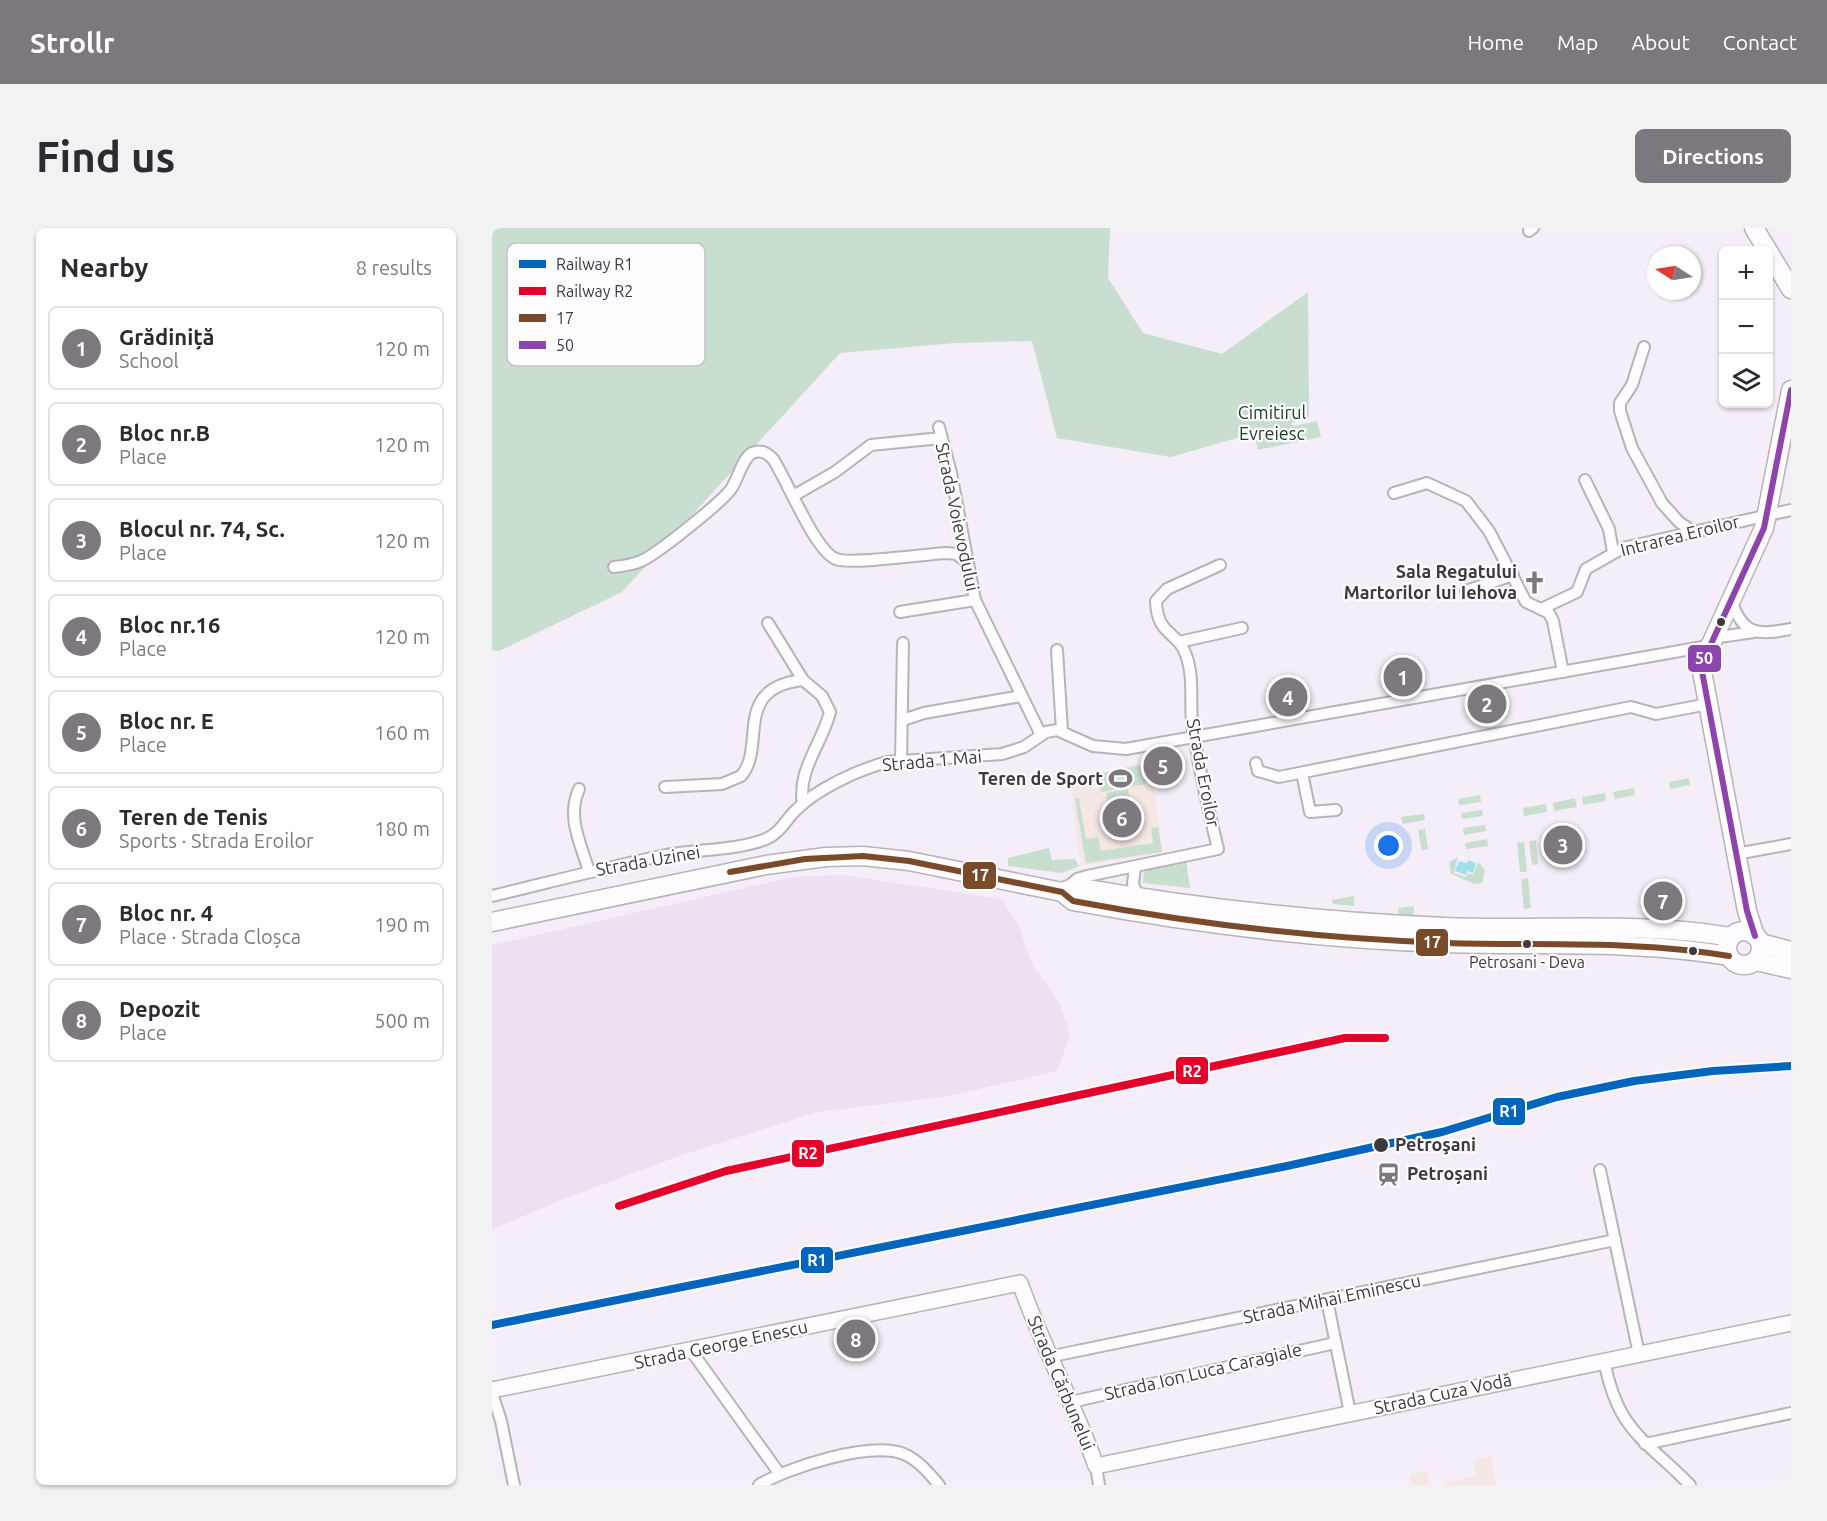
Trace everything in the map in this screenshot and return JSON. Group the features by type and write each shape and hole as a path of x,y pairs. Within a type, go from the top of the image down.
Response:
{"main road":[{"path":"1754,228 1790,282"},
{"path":"1062,892 1076,886 1138,897 1294,917 1464,935 1642,946 1729,956 1740,965 1748,942 1747,911 1701,666 1710,642 1758,544 1768,515 1791,390"},
{"path":"492,922 766,864 826,857 863,856 909,861 1062,892 1073,901 1206,922 1382,939 1641,928 1748,942 1791,951"},
{"path":"1729,956 1727,948 1748,942 1791,969"}],"street":[{"path":"1644,347 1632,385 1620,403 1620,411 1632,448 1662,502 1678,522 1692,531"},
{"name":"Strada Voievodului","path":"793,496 835,471 871,445 940,433 951,473 975,600 1041,735"},
{"path":"614,567 628,566 648,558 720,503 731,489 747,458 753,453 767,453 773,459 822,547 834,559 853,561 946,552 956,554 966,561"},
{"path":"1585,480 1609,529 1613,552"},
{"path":"1394,493 1427,483 1466,501 1489,531 1526,602 1549,613 1553,621 1563,672"},
{"name":"Intrarea Eroilor","path":"1541,609 1577,592 1584,572 1613,552 1692,531 1791,510"},
{"name":"Strada Eroilor","path":"1062,892 1077,879 1218,849 1195,738 1187,656 1179,642 1165,631 1157,611 1156,601 1167,589 1220,565"},
{"path":"1466,591 1513,575"},
{"path":"900,612 975,600"},
{"path":"1731,600 1742,623 1754,632"},
{"path":"768,623 803,680 822,696 830,712 805,770 799,808"},
{"path":"1179,642 1242,628"},
{"path":"1057,650 1062,731 1086,744 1115,750 1195,738 1563,672 1754,632 1791,629"},
{"path":"901,762 903,643"},
{"path":"665,787 722,784 741,776 749,759 755,714 759,705 771,691 781,685 803,680"},
{"path":"903,720 924,713 1021,696"},
{"path":"1256,763 1258,771 1279,777 1631,707 1656,714 1708,704"},
{"name":"Strada 1 Mai","path":"799,808 858,771 887,762 1002,753 1024,747 1051,731 1062,731"},
{"path":"1302,772 1310,812 1336,810"},
{"path":"579,789 573,803 573,816 589,872"},
{"name":"Strada Uzinei","path":"492,896 668,855 754,843 769,838 781,829 799,808"},
{"path":"1736,854 1791,844"},
{"path":"1134,867 1133,884 1138,897"},
{"path":"1600,1170 1639,1354"},
{"name":"Strada Mihai Eminescu","path":"1048,1357 1615,1240"},
{"name":"Strada George Enescu","path":"492,1392 1020,1283"},
{"name":"Strada Cărbunelui","path":"1020,1283 1048,1357 1071,1401 1096,1466 1099,1485"},
{"path":"1327,1300 1350,1413"},
{"name":"Strada Cuza Vodă","path":"1096,1466 1791,1323"},
{"name":"Strada Ion Luca Caragiale","path":"1071,1401 1335,1343"},
{"path":"692,1352 779,1473"},
{"path":"1604,1360 1620,1413 1645,1444 1688,1485"},
{"path":"492,1392 507,1443 514,1485"},
{"path":"1645,1444 1791,1413"},
{"path":"759,1485 779,1473 815,1462 883,1450 904,1454 918,1463 939,1485"}],"shaded area":[{"path":"1141,763 1153,780 1163,853 1081,866 1073,807 1072,780"},
{"path":"843,875 1002,899 1019,927 1033,966 1060,1003 1070,1036 1057,1071 949,1096 817,1112 682,1155 558,1201 492,1230 492,945 793,877"},
{"path":"1491,1456 1496,1485 1446,1485 1445,1482 1476,1476 1473,1460"},
{"path":"1427,1471 1429,1485 1411,1485 1410,1475"}],"green space":[{"name":"Cimitirul Evreiesc","path":"492,228 1110,228 1108,278 1143,333 1222,354 1308,292 1309,417 1291,423 1293,426 1317,421 1321,437 1258,450 1254,433 1171,457 1057,438 1032,341 955,343 840,353 622,592 499,651 492,650"},
{"name":"Teren de Sport","path":"1142,765 1146,784 1101,792 1097,774"},
{"path":"1689,778 1690,785 1670,789 1669,782"},
{"path":"1634,788 1635,795 1615,799 1613,792"},
{"path":"1128,789 1130,799 1108,803 1106,793"},
{"path":"1605,793 1606,801 1583,805 1582,797"},
{"path":"1480,795 1481,802 1459,805 1458,799"},
{"path":"1079,798 1086,839 1098,837 1101,851 1153,843 1151,828 1158,827 1162,852 1086,863 1075,799"},
{"path":"1575,798 1577,807 1554,811 1553,803"},
{"path":"1130,800 1132,810 1113,814 1132,811 1134,821 1112,825 1109,804"},
{"path":"1546,804 1547,812 1524,816 1523,808"},
{"path":"1482,810 1483,816 1462,819 1461,813"},
{"path":"1424,814 1425,820 1403,824 1401,817"},
{"path":"1485,825 1486,831 1464,835 1463,828"},
{"path":"1425,829 1428,849 1422,851 1418,830"},
{"path":"1487,839 1488,846 1466,849 1465,843"},
{"path":"1536,840 1538,864 1532,865 1529,841"},
{"path":"1524,842 1527,872 1520,872 1517,843"},
{"path":"1049,848 1052,860 1075,859 1079,866 1062,873 1008,866 1008,858"},
{"path":"1458,857 1454,873 1466,877 1468,873 1473,875 1478,862 1476,859 1485,870 1482,883 1474,884 1451,874 1449,862"},
{"path":"1186,861 1190,888 1143,883 1144,871 1149,867"},
{"path":"1528,878 1531,908 1524,909 1521,879"},
{"path":"1354,896 1354,906 1333,904 1332,900"},
{"path":"1414,906 1413,919 1399,917 1398,908"}],"water":[{"path":"1468,860 1476,863 1473,873 1467,871 1466,875 1455,871 1459,861 1467,863"}],"rail line":[{"name":"R2","path":"619,1206 726,1171 1345,1038 1385,1038"},
{"name":"R1","path":"492,1325 1287,1166 1442,1132 1557,1097 1634,1081 1713,1071 1791,1066"}],"transit line":[{"name":"50","path":"1755,936 1747,911 1701,666 1764,528 1791,390"},
{"name":"17","path":"730,872 805,859 863,856 909,861 1062,892 1073,901 1166,917 1259,929 1400,941 1659,948 1729,956"}],"place":[{"name":"Sala Regatului Martorilor lui Iehova","path":"1535,582"},
{"name":"Grădiniță","path":"1403,677"},
{"name":"Bloc nr.16","path":"1288,697"},
{"name":"Bloc nr.B","path":"1487,704"},
{"name":"Bloc nr. E","path":"1163,766"},
{"name":"Teren de Sport","path":"1121,779"},
{"name":"Teren de Tenis","path":"1122,818"},
{"name":"Blocul nr. 74, Sc.","path":"1563,845"},
{"name":"Bloc nr. 4","path":"1663,901"},
{"name":"Petrosani - Deva","path":"1527,944"},
{"name":"Petroşani","path":"1381,1145"},
{"name":"Petroșani","path":"1389,1174"},
{"name":"Depozit","path":"856,1339"}]}
